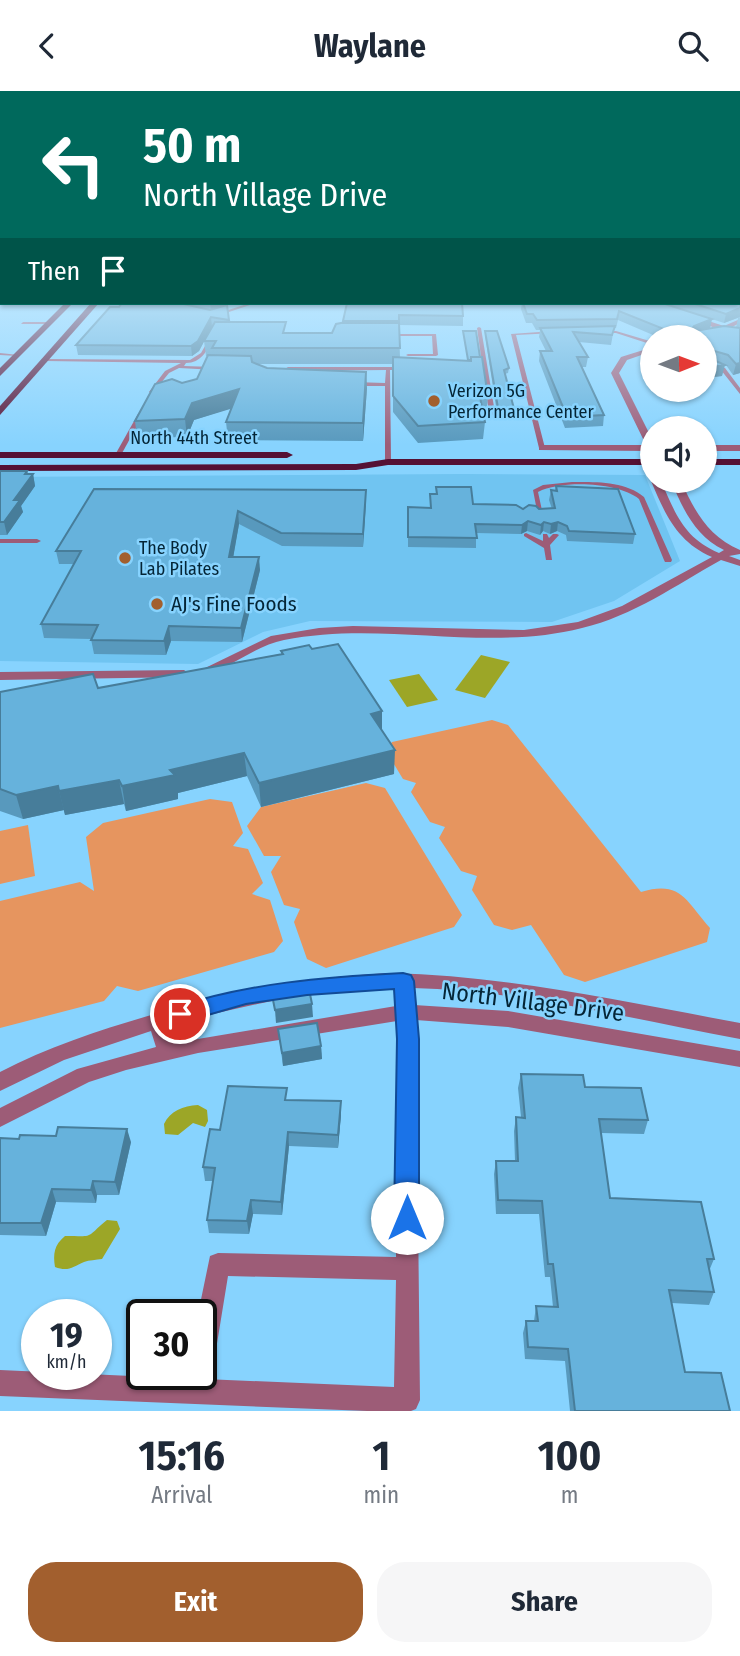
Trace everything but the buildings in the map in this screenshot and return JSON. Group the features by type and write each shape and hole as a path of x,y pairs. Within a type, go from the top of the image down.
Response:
{"main road":[{"path":"0,412 79,322"},
{"path":"3,368 18,360 48,323"},
{"path":"30,364 44,362"},
{"name":"North 44th Street","path":"0,455 362,455 388,462"},
{"name":"North 44th Street","path":"0,468 356,467 388,462 640,462"},
{"path":"717,462 740,462"}],"street":[{"path":"704,322 740,334"},
{"path":"718,331 739,322"},
{"path":"640,353 624,359 615,373 640,424"},
{"path":"542,448 640,449"},
{"path":"717,448 740,448"},
{"path":"661,493 677,530 687,542 719,557 740,563"},
{"path":"681,493 694,522 702,532 736,552"},
{"path":"0,675 157,676 198,672 225,665 283,636 314,632 557,630 596,620 633,604 719,557 736,552"},
{"path":"217,1380 407,1400 408,1039 403,981"},
{"name":"North Village Drive","path":"0,1081 43,1061 158,1021 246,996 330,984 403,981 530,994 740,1031"},
{"name":"North Village Drive","path":"0,1118 83,1075 126,1062 288,1030 405,1013 508,1019 740,1059"},
{"path":"158,1021 167,1053"},
{"path":"212,1299 218,1264 406,1269"},
{"path":"0,1383 126,1380"}],"lane":[{"path":"23,323 48,323"},
{"path":"479,328 492,413"},
{"path":"542,448 513,334 555,332"},
{"path":"592,332 616,332 640,340"},
{"path":"118,455 157,383 167,372 203,354 214,333"},
{"path":"383,335 435,335 436,355 408,355"},
{"path":"0,353 18,360"},
{"path":"44,362 191,362"},
{"path":"179,367 221,369"},
{"path":"718,367 723,369 740,392"},
{"path":"283,369 413,368"},
{"path":"474,369 486,369"},
{"path":"317,378 320,370"},
{"path":"388,370 388,462"},
{"path":"340,384 388,385"},
{"path":"540,515 535,491 540,487 616,485 639,493 668,560"},
{"path":"530,512 536,502"},
{"path":"536,502 550,515"},
{"path":"526,535 546,546"},
{"path":"535,535 546,546"},
{"path":"544,535 549,558"},
{"path":"546,546 555,535"},
{"path":"0,541 37,541"}],"shaded area":[{"path":"640,475 640,493 652,493 680,561 614,601 552,622 310,621 263,632 198,664 0,661 0,477"},
{"path":"481,655 510,662 485,698 455,690"},
{"path":"419,674 438,700 407,707 389,680"},
{"path":"492,720 508,725 641,892 665,889 682,895 710,928 707,942 585,982 564,975 531,925 512,930 494,925 472,890 477,876 461,871 439,838 445,827 430,822 411,792 416,783 403,779 386,751 392,742"},
{"path":"366,783 385,788 462,915 454,927 326,968 307,959 294,922 300,909 284,905 271,872 281,856 264,856 247,826 261,807"},
{"path":"210,799 232,802 243,833 233,846 248,849 263,883 252,894 270,900 283,941 274,952 138,991 117,986 104,1001 0,1028 0,901 80,882 94,891 86,837 103,823"},
{"path":"28,825 35,876 0,884 0,831"},
{"path":"198,1105 207,1110 208,1121 205,1127 193,1123 178,1135 165,1134 164,1124 173,1113"},
{"path":"107,1220 117,1221 120,1229 102,1259 86,1261 67,1269 55,1267 55,1250 65,1236 89,1235"}],"place":[{"name":"Verizon 5G Performance Center","path":"434,401"},
{"name":"The Body Lab Pilates","path":"125,558"},
{"name":"AJ's Fine Foods","path":"157,604"}],"route":[{"path":"180,1014 246,996 307,986 403,981 408,1039 407,1218"}]}
